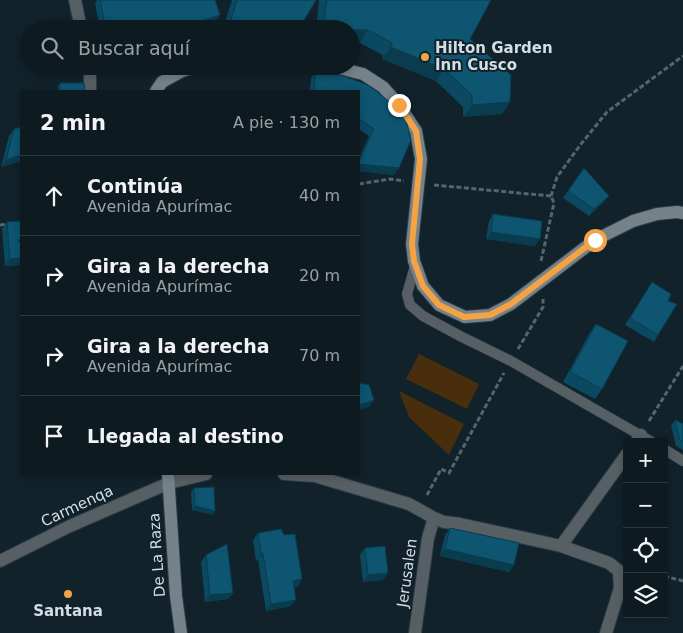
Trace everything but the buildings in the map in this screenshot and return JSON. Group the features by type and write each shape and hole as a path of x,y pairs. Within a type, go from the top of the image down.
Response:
{"main road":[{"path":"360,73 383,87 399,105 416,131 420,159 412,244 415,266 423,286 439,305 464,317 490,315 511,304 595,240 633,221 657,214 683,213"},
{"path":"157,90 162,82 175,75"},
{"name":"De La Raza","path":"169,478 176,596 181,633"}],"street":[{"path":"75,0 79,20"},
{"path":"90,75 90,90"},
{"path":"561,546 623,460"},
{"name":"Carmenqa","path":"0,561 169,478 197,475"},
{"path":"300,475 325,478 409,504 444,522 561,546 609,563 619,571 620,588 606,633"},
{"name":"Jerusalen","path":"415,633 428,538 434,518"}],"lane":[{"path":"415,266 407,294 410,305 423,316 511,361 638,438"},
{"path":"668,452 683,461"}],"path":[{"path":"360,184 390,179 418,184 551,196 557,177 607,112 683,56"},
{"path":"0,225 14,224"},
{"path":"638,438 683,366"},
{"path":"668,577 683,581"}],"shaded area":[{"path":"419,354 479,384 467,409 406,379"},
{"path":"399,391 464,424 449,455 409,417"}],"place":[{"name":"Hilton Garden Inn Cusco","path":"425,57"},
{"name":"Santana","path":"68,594"}],"route":[{"path":"399,105 416,131 420,159 412,244 414,261 423,286 439,305 464,317 490,315 511,304 595,240"}]}
